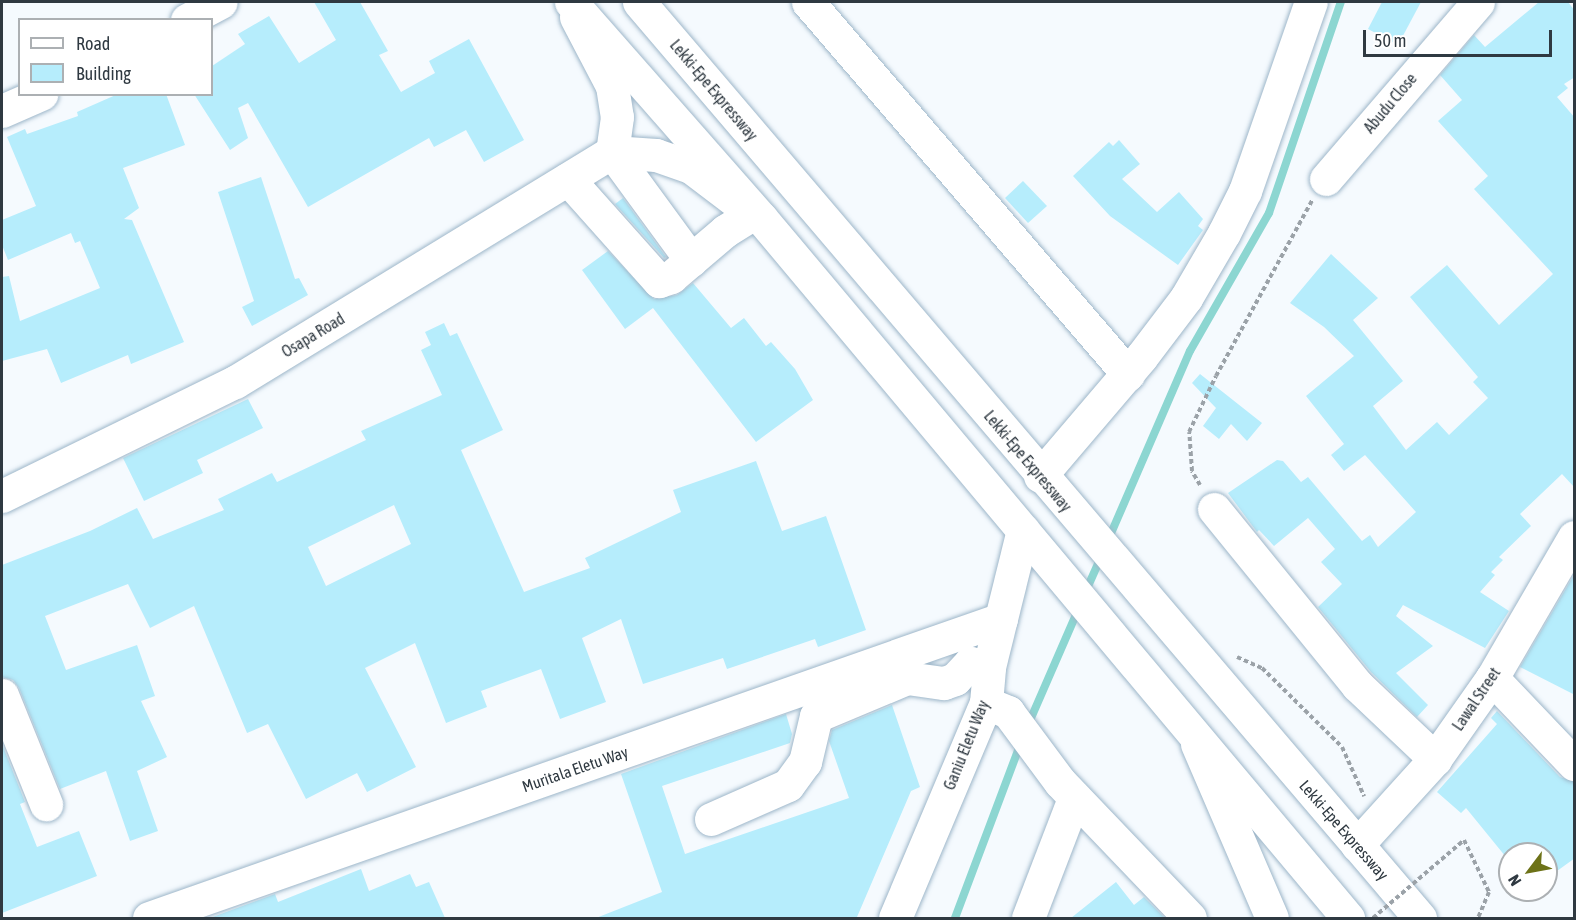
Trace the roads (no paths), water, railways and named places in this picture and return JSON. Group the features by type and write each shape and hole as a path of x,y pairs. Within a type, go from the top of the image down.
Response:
{"main road":[{"path":"191,18 221,2"},
{"path":"569,2 612,86 617,117 612,152 691,260"},
{"path":"569,2 758,215 1348,918"},
{"name":"Lekki-Epe Expressway","path":"639,2 1134,587 1367,835 1420,918"},
{"path":"808,2 1128,374"},
{"path":"1040,476 1128,374 1186,298 1235,213 1311,2"},
{"name":"Abudu Close","path":"1326,178 1478,2"},
{"path":"2,111 36,96"},
{"path":"612,152 656,155 691,167 758,215"},
{"name":"Osapa Road","path":"2,496 235,382 612,152"},
{"path":"568,179 659,281 671,277 691,260 758,215"},
{"path":"1214,509 1357,686 1435,759"},
{"name":"Ganiu Eletu Way","path":"895,918 997,707 989,667 1023,530"},
{"name":"Lawal Street","path":"1367,835 1435,759 1492,678 1575,537"},
{"name":"Muritala Eletu Way","path":"149,918 1001,619"},
{"path":"711,819 788,785 805,762 816,716 907,678 944,683 955,679 970,663 989,667"},
{"path":"1492,678 1575,764"},
{"path":"2,695 46,804"},
{"path":"997,707 1067,790 1190,918"},
{"path":"1190,727 1272,918"},
{"path":"1028,918 1067,790"},
{"path":"1253,803 1292,826 1372,918"}],"waterway":[{"path":"1109,538 1190,351 1269,213 1341,2"},
{"path":"1085,593 1101,557"},
{"path":"1028,725 1078,610"},
{"path":"955,918 1020,745"}]}
